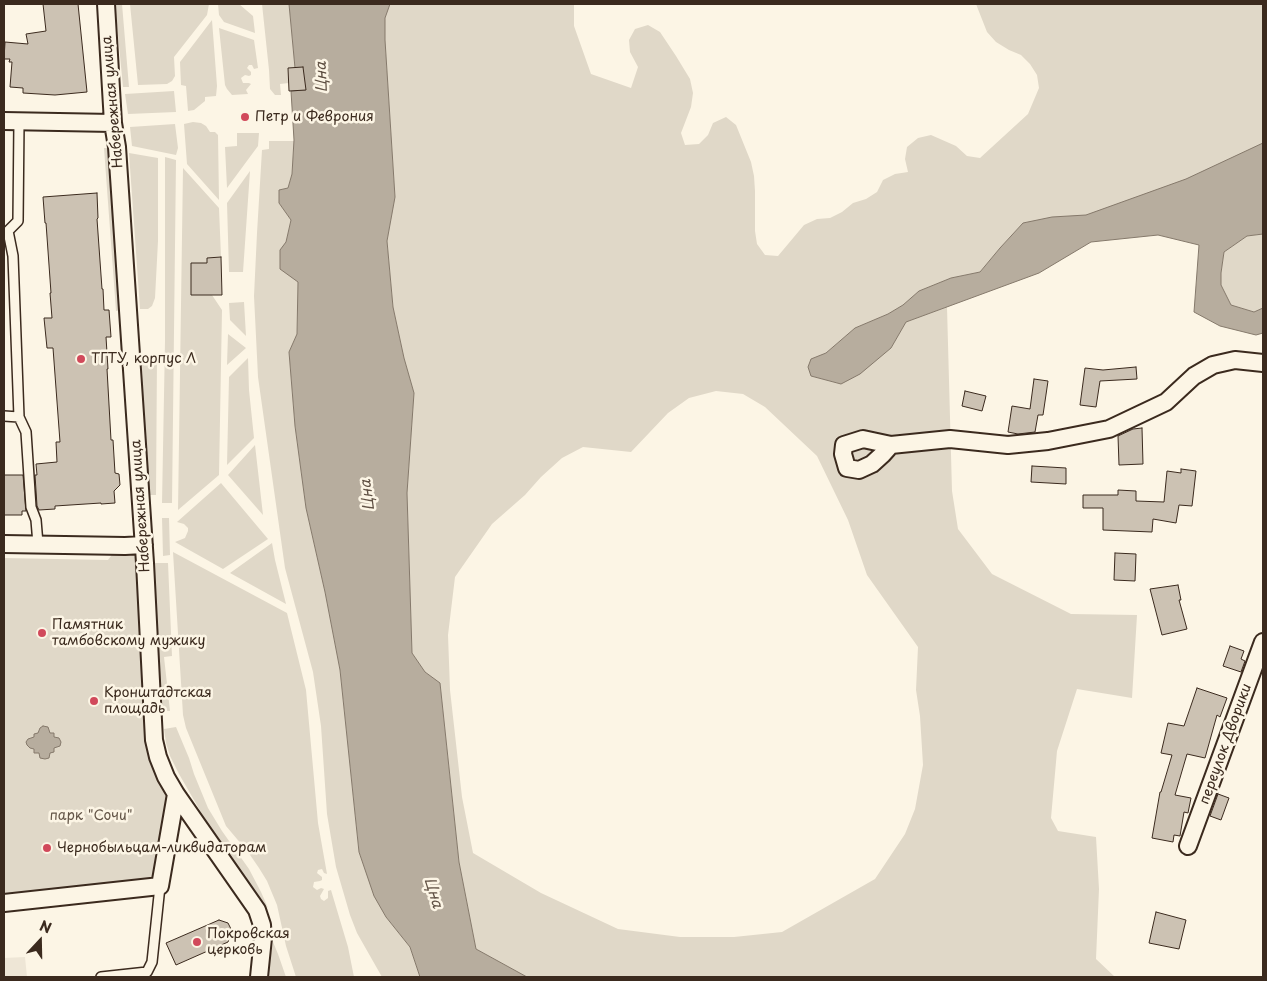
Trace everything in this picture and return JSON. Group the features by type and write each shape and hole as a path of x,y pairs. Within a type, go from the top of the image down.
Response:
{"street":[{"name":"Набережная улица","path":"106,4 144,545 154,740 166,777 176,794 257,910 262,926 263,938 259,977"},
{"path":"11,121 113,123"},
{"path":"891,445 950,439 1008,444 1048,441 1109,429 1166,402 1194,376 1212,365 1235,360 1263,363"},
{"path":"4,544 144,545"},
{"name":"переулок Дворики","path":"1188,846 1263,642"},
{"path":"4,903 160,886 176,794"}],"lane":[{"path":"11,121 18,221 6,233 13,256 18,417 26,432 32,507 36,515 38,544"},
{"path":"4,416 18,417"},
{"path":"101,977 147,972 152,962 160,886"}],"shaded area":[{"path":"25,957 27,977 4,977 4,958"}],"green space":[{"path":"115,4 122,4 129,87 123,87"},
{"path":"130,4 209,4 207,15 174,57 175,76 167,84 138,85"},
{"path":"218,4 239,4 253,16 255,33 224,22 219,15"},
{"path":"262,4 289,4 295,68 288,69 289,83 280,84 281,95 275,95 270,89"},
{"path":"390,4 574,4 574,26 591,74 631,88 638,67 630,52 629,40 635,29 648,25 660,32 690,79 693,93 691,107 681,133 685,145 699,144 708,135 713,123 726,117 736,125 751,162 754,176 757,244 765,255 778,256 804,225 817,219 830,218 842,212 853,203 866,199 877,192 883,180 895,174 908,172 905,159 907,147 918,138 931,135 956,146 967,156 980,158 1028,114 1039,88 1037,75 1021,55 996,42 987,32 976,4 1263,4 1263,195 1172,212 1023,223 980,272 951,278 919,291 903,305 888,314 855,328 826,353 812,359 811,376 841,384 891,348 906,322 947,307 952,491 958,529 992,574 1071,614 1137,615 1132,698 1077,689 1057,751 1051,818 1058,831 1096,837 1099,889 1096,959 1115,977 527,977 476,949 459,862 440,684 425,672 412,653 407,493 414,393 393,307 387,241 395,196 385,18","holes":["716,391 743,394 765,407 817,456 848,520 867,575 918,647 916,690 920,716 923,765 915,809 905,834 875,879 782,932 734,937 680,937 618,929 541,893 473,853 462,797 450,690 448,635 455,577 492,524 525,495 562,458 583,447 631,452 668,413 689,398"]},
{"path":"212,20 217,86 216,96 205,97 205,101 194,110 188,111 186,86 181,85 180,62"},
{"path":"219,28 254,40 258,68 254,69 252,65 249,65 247,68 251,75 245,75 241,78 243,83 251,84 246,90 248,94 232,95 225,85"},
{"path":"174,91 176,112 128,114 125,94"},
{"path":"201,123 210,132 215,132 218,135 219,200 187,164 184,124"},
{"path":"175,124 178,148 176,155 132,146 130,127"},
{"path":"237,133 259,133 258,146 227,188 225,147 237,146"},
{"path":"269,141 294,141 292,174 288,188 279,190 279,203 291,220 286,242 298,282 297,334 289,352 295,426 306,508 340,670 359,852 386,917 410,947 420,977 382,977 357,933 336,867 327,814 321,726 313,672 285,568 258,377 254,296 262,150 269,149"},
{"path":"104,148 111,148 123,310 116,311"},
{"path":"129,153 158,158 158,241 155,298 152,306 148,309 140,309"},
{"path":"165,157 176,160 172,503 162,503 165,341"},
{"path":"183,168 219,208 221,257 207,258 207,263 191,263 191,295 212,295 222,310 219,475 178,510"},
{"path":"250,171 243,272 229,272 227,203"},
{"path":"1263,234 1263,308 1254,312 1231,305 1221,285 1221,273 1224,252 1247,236"},
{"path":"244,302 246,336 230,320 229,303"},
{"path":"228,334 246,348 227,365"},
{"path":"142,357 157,357 156,495 144,495"},
{"path":"248,358 254,438 227,465 229,377"},
{"path":"255,445 263,515 228,475"},
{"path":"221,483 268,539 223,569 175,542 185,538 188,531 184,524 177,522"},
{"path":"162,518 169,518 170,555 163,556"},
{"path":"272,543 275,560 286,604 230,573"},
{"name":"парк \"Сочи\"","path":"114,552 127,552 136,558 138,563 141,669 146,743 153,768 167,795 155,881 4,897 4,558 108,560","holes":["39,729 54,737 50,752 34,748 32,737 34,738 39,734"]},
{"path":"173,552 287,613 306,690 318,823 327,874 322,869 318,870 317,873 322,877 322,880 314,882 313,887 317,890 324,889 320,896 324,901 328,898 328,891 331,890 348,947 354,977 296,977 286,946 277,905 267,881 248,852 226,826 186,728 183,715"},
{"path":"151,563 168,563 172,656 164,657 170,711 162,711"},
{"path":"176,727 208,808 249,869 268,908 217,840 179,774 170,756 164,729"},
{"path":"273,942 278,954 286,977 267,977"}],"water":[{"name":"Цна","path":"289,4 390,4 385,18 385,40 395,197 387,241 393,307 414,393 407,493 412,653 425,672 440,683 459,862 476,949 527,977 420,977 410,947 386,917 374,896 359,852 340,670 306,508 295,426 289,352 297,334 298,282 280,269 280,250 286,242 291,220 279,203 279,190 288,188 292,174 294,140 291,91 305,90 295,68"},
{"path":"1263,143 1263,234 1247,236 1224,252 1221,285 1231,305 1254,312 1263,308 1263,333 1256,335 1220,326 1194,312 1199,245 1158,235 1091,242 1039,273 906,322 891,348 860,374 841,384 811,376 808,367 811,359 826,353 855,328 888,314 903,305 919,291 951,278 980,272 1023,223 1052,217 1086,215 1186,179"},
{"path":"43,726 48,727 50,733 54,733 54,737 59,738 61,742 60,746 54,748 54,752 50,753 49,758 45,759 40,758 39,753 34,753 34,749 30,748 26,742 34,737 34,734 38,733"}],"building":[{"path":"43,4 78,4 87,92 55,95 23,93 23,88 10,87 12,62 9,62 10,59 4,59 5,42 28,44 26,34 46,31"},
{"path":"303,67 306,90 289,91 288,68"},
{"name":"ТГТУ, корпус Л","path":"97,193 97,219 104,310 109,310 111,337 106,337 111,440 113,440 115,473 119,474 120,485 114,491 115,503 55,506 55,509 39,510 37,506 36,464 57,462 56,442 60,442 53,348 47,348 44,318 52,318 43,197"},
{"path":"221,257 222,295 191,295 191,263 207,263 207,258"},
{"path":"1136,367 1137,379 1100,381 1096,407 1080,405 1085,368 1103,370"},
{"path":"1034,379 1048,381 1043,415 1038,415 1035,432 1018,434 1008,432 1012,406 1030,409"},
{"path":"965,391 986,396 982,411 962,406"},
{"path":"1142,428 1143,464 1119,465 1118,436 1133,429"},
{"path":"1032,466 1066,468 1066,484 1031,482"},
{"path":"1181,469 1196,471 1192,506 1179,505 1176,523 1153,519 1152,532 1103,530 1103,508 1083,508 1083,495 1118,495 1118,490 1136,491 1136,501 1164,502 1167,471 1181,473"},
{"path":"4,475 23,475 26,511 22,511 22,515 4,515"},
{"path":"1115,553 1136,554 1135,581 1114,580"},
{"path":"1178,585 1181,600 1179,600 1187,629 1162,635 1150,589"},
{"path":"1230,646 1244,651 1241,659 1245,661 1241,672 1223,666"},
{"path":"1197,688 1227,698 1220,717 1217,715 1205,758 1187,754 1175,795 1191,798 1188,813 1184,812 1180,836 1174,835 1173,842 1152,838 1160,792 1172,755 1161,753 1168,723 1184,726"},
{"path":"1218,794 1229,798 1221,820 1210,816"},
{"path":"1156,912 1186,920 1179,949 1149,943"},
{"name":"Покровская церковь","path":"219,920 228,923 232,931 228,942 176,965 166,943"}],"place":[{"name":"Петр и Феврония","path":"245,117"},
{"name":"ТГТУ, корпус Л","path":"81,359"},
{"name":"Памятник тамбовскому мужику","path":"42,633"},
{"name":"Кронштадтская площадь","path":"94,701"},
{"name":"Чернобыльцам-ликвидаторам","path":"47,848"},
{"name":"Покровская церковь","path":"197,942"}]}
